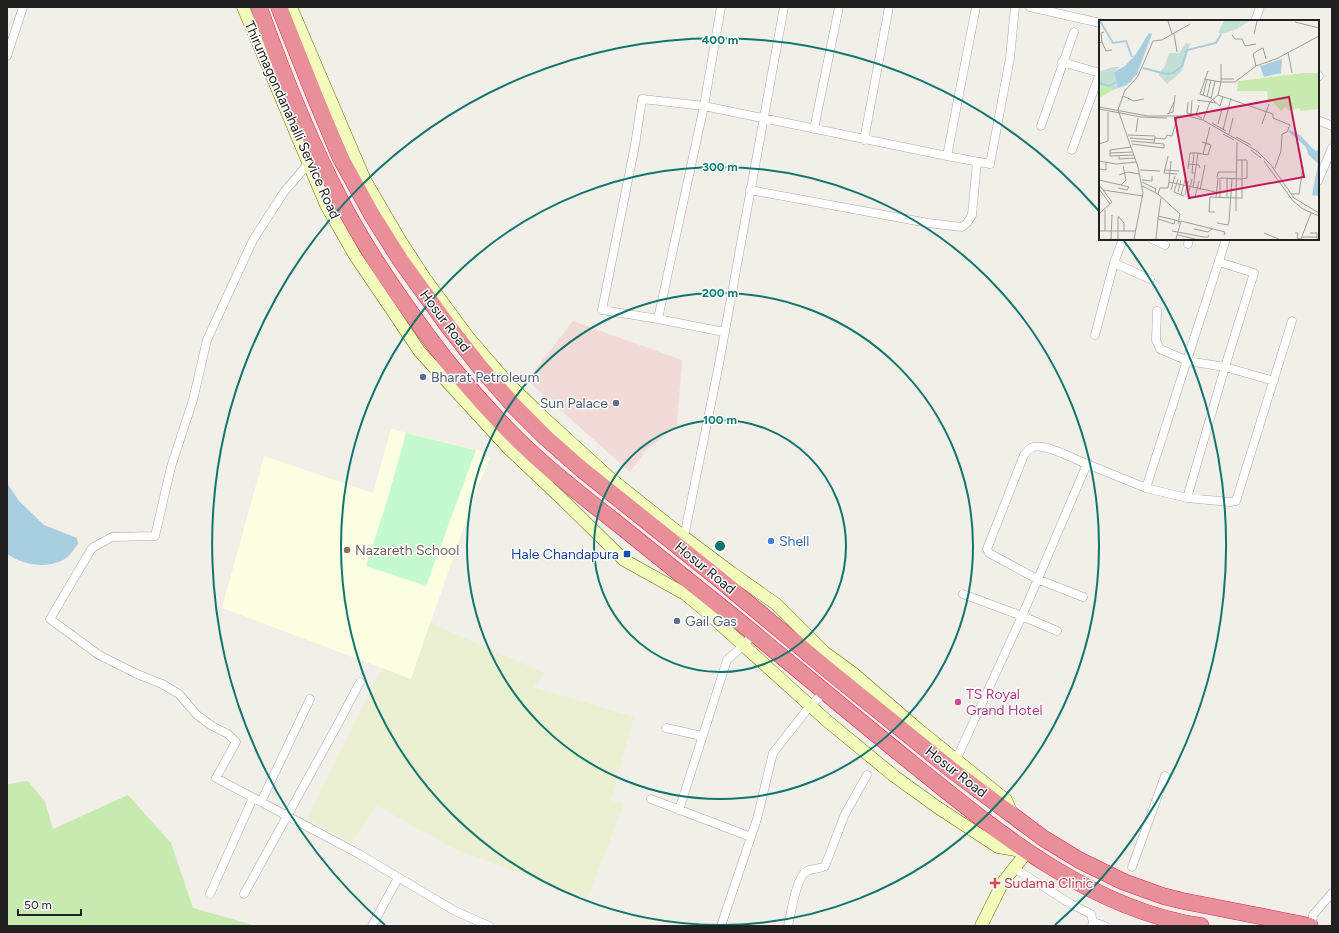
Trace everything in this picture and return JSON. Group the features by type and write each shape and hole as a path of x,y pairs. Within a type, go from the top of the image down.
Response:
{"highway":[{"name":"Hosur Road","path":"259,7 297,109 328,177 345,210 381,269 421,327 446,359 485,406 532,454 749,639 825,692 972,812 1027,852 1072,879 1125,905 1171,920 1201,926"},
{"name":"Hosur Road","path":"279,7 314,97 340,157 372,216 409,272 480,367 514,406 546,438 580,468 719,579 828,670 953,771 1043,838 1079,860 1124,882 1163,896 1183,902 1311,926"}],"street":[{"path":"7,56 23,7"},
{"name":"Thirumagondanahalli Service Road","path":"243,7 326,205 354,254 420,352 509,450 624,560 685,594 749,639 810,706 894,776 937,807 998,847 1027,852"},
{"path":"291,7 365,180 400,240 424,277 470,338 508,382 610,478 684,537 776,604 824,652 853,674 1006,800 1013,816"},
{"path":"658,319 704,106 721,7"},
{"path":"684,537 724,332 784,7"},
{"path":"814,129 839,7"},
{"path":"864,140 889,7"},
{"path":"947,156 976,7"},
{"path":"724,332 602,310 635,145 642,99 704,106 864,140 990,164 1010,58 1015,7"},
{"path":"1030,7 1099,23"},
{"path":"1255,20 1260,7"},
{"path":"1041,126 1062,62 1074,32"},
{"path":"1062,62 1099,74"},
{"path":"1072,150 1099,77"},
{"path":"1319,120 1332,126"},
{"path":"1319,179 1332,148"},
{"path":"750,190 928,223 962,227 967,223 972,214 977,162"},
{"path":"308,164 284,192 253,240 206,340 193,400 171,467 155,536 112,537 92,548 50,619 99,655 162,684 178,694 197,714 212,726 228,734 236,742 216,778 359,854 455,911 489,926"},
{"path":"1095,335 1122,240"},
{"path":"1155,240 1165,244"},
{"path":"1146,488 1226,240"},
{"path":"1187,498 1254,273 1219,262"},
{"path":"1114,263 1150,279"},
{"path":"1157,311 1156,340 1160,349 1188,361 1225,367 1274,381"},
{"path":"1083,597 1037,579 989,553 987,548 1024,455 1031,447 1038,446 1146,488 1187,498 1230,502 1236,501 1292,321"},
{"path":"956,760 1022,616 1087,464"},
{"path":"963,594 1057,631"},
{"path":"679,810 727,660 749,639"},
{"path":"244,894 360,682"},
{"path":"722,926 751,837 773,752 810,706 825,692"},
{"path":"261,802 310,699"},
{"path":"666,728 702,736"},
{"path":"788,926 803,873 808,870 818,870 825,866 845,814 867,775"},
{"path":"1132,867 1165,776"},
{"path":"210,894 253,798"},
{"path":"651,799 751,837"},
{"path":"981,926 1003,882 1027,852"},
{"path":"1014,868 1071,904 1091,914 1092,924 1105,926"},
{"path":"372,926 398,878"},
{"path":"1311,926 1313,915 1332,893"}],"shaded area":[{"name":"Sun Palace","path":"573,321 682,360 677,426 646,450 630,472 527,380"},
{"name":"Nazareth School","path":"391,429 481,451 490,458 477,489 411,679 222,608 264,456 373,493"},
{"path":"430,623 545,673 533,687 634,717 611,800 624,804 587,899 455,849 377,806 351,843 307,819 382,668 411,679"}],"green space":[{"path":"406,433 476,450 426,586 366,566 387,501"},
{"path":"28,781 45,802 53,829 128,795 171,843 193,908 253,926 7,926 7,784"}],"water":[{"path":"7,483 19,501 44,525 77,538 78,544 68,557 52,564 36,565 13,558 7,554"}],"place":[{"name":"Bharat Petroleum","path":"423,377"},
{"name":"Sun Palace","path":"616,403"},
{"name":"Shell","path":"771,541"},
{"name":"Nazareth School","path":"347,550"},
{"name":"Hale Chandapura","path":"627,554"},
{"name":"Gail Gas","path":"677,621"},
{"name":"TS Royal Grand Hotel","path":"958,702"},
{"name":"Sudama Clinic","path":"995,883"}]}
